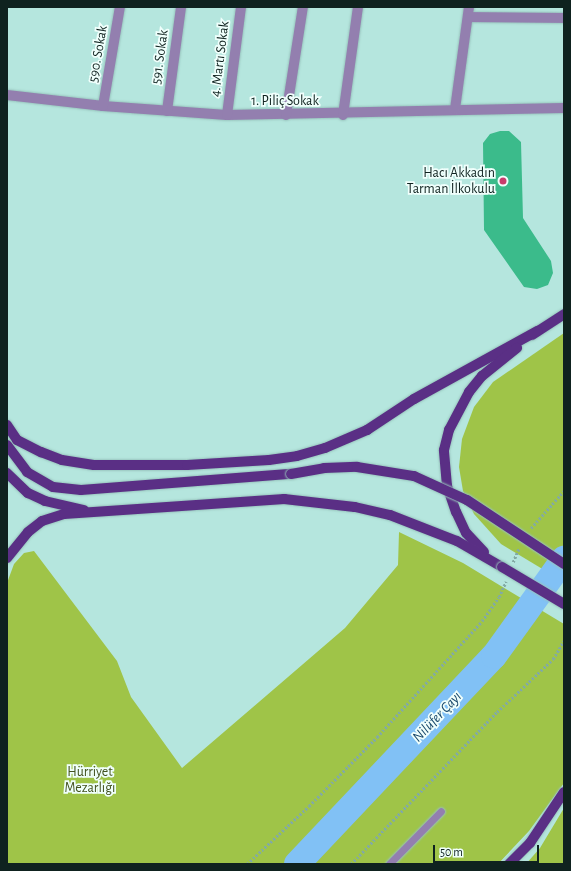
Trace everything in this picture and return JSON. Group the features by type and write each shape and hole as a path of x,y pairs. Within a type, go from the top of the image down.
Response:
{"main road":[{"path":"7,425 17,440 41,452 62,460 94,464 187,465 269,460 297,456 325,448 367,430 414,399 537,331 564,314"},
{"path":"506,568 476,546 456,512 447,486 444,450 457,411 469,392 482,376 537,331"},
{"path":"7,445 27,472 53,487 81,490 291,474 324,468 357,467 414,476 467,500 564,564"},
{"path":"7,473 28,493 45,501 94,512"},
{"path":"7,558 28,532 42,521 64,514 284,499 321,501 362,508 422,526 457,541 506,568 564,604"},
{"path":"509,864 530,843 564,792"}],"street":[{"name":"590. Sokak","path":"103,106 120,7"},
{"name":"591. Sokak","path":"167,111 181,7"},
{"name":"4. Martı Sokak","path":"227,115 241,7"},
{"path":"286,115 303,7"},
{"path":"342,114 358,7"},
{"path":"455,109 469,12 560,18 558,7"},
{"name":"1. Piliç Sokak","path":"7,95 103,106 227,115 342,114 455,109 564,108"}],"lane":[{"path":"389,864 441,811"}],"path":[{"path":"529,530 564,491"},
{"path":"506,568 522,543"},
{"path":"247,864 310,806 382,732 482,621 499,597 507,576"},
{"path":"351,864 497,712 553,659 564,641"}],"green space":[{"path":"564,333 564,582 501,544 474,514 463,491 459,467 462,439 474,407 493,382"},
{"name":"Hürriyet Mezarlığı","path":"399,532 463,563 564,624 564,783 529,831 498,864 7,864 7,583 14,564 24,553 34,551 117,661 131,697 182,768 345,628 398,565"},
{"path":"564,808 564,864 526,864 540,848"}],"building":[{"name":"Hacı Akkadın Tarman İlkokulu","path":"500,131 509,131 521,142 523,218 551,261 553,273 548,285 537,289 524,287 484,230 483,143 490,134"}],"waterway":[{"name":"Nilüfer Çayı","path":"297,864 494,656 564,559"}],"place":[{"name":"Hacı Akkadın Tarman İlkokulu","path":"503,181"}]}
